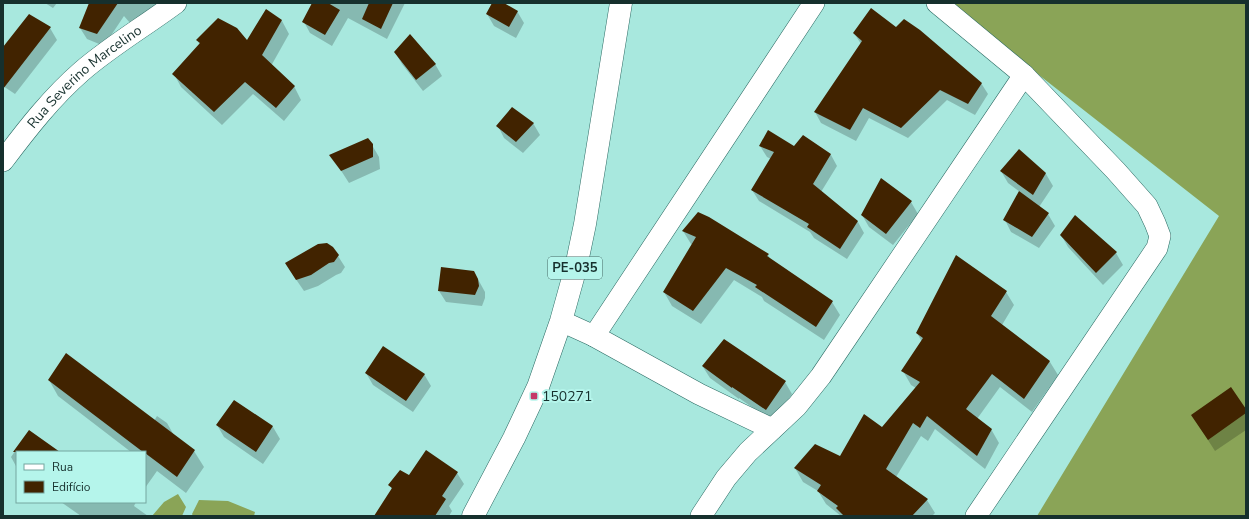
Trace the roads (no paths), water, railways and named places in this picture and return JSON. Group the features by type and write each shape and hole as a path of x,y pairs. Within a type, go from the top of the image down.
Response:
{"main road":[{"name":"PE-035","path":"473,516 514,438 538,387 561,321 576,267 585,224 621,3"}],"street":[{"name":"Rua Severino Marcelino","path":"3,160 49,103 81,72 109,49 176,3"},
{"path":"594,336 814,3"},
{"path":"936,3 1024,75 1116,171 1147,206 1160,236 1157,248 976,516"},
{"path":"702,516 726,478 748,452 797,406 821,376 1024,75"},
{"path":"561,321 594,336 699,394 772,429"}],"place":[{"name":"150271","path":"534,396"}]}
